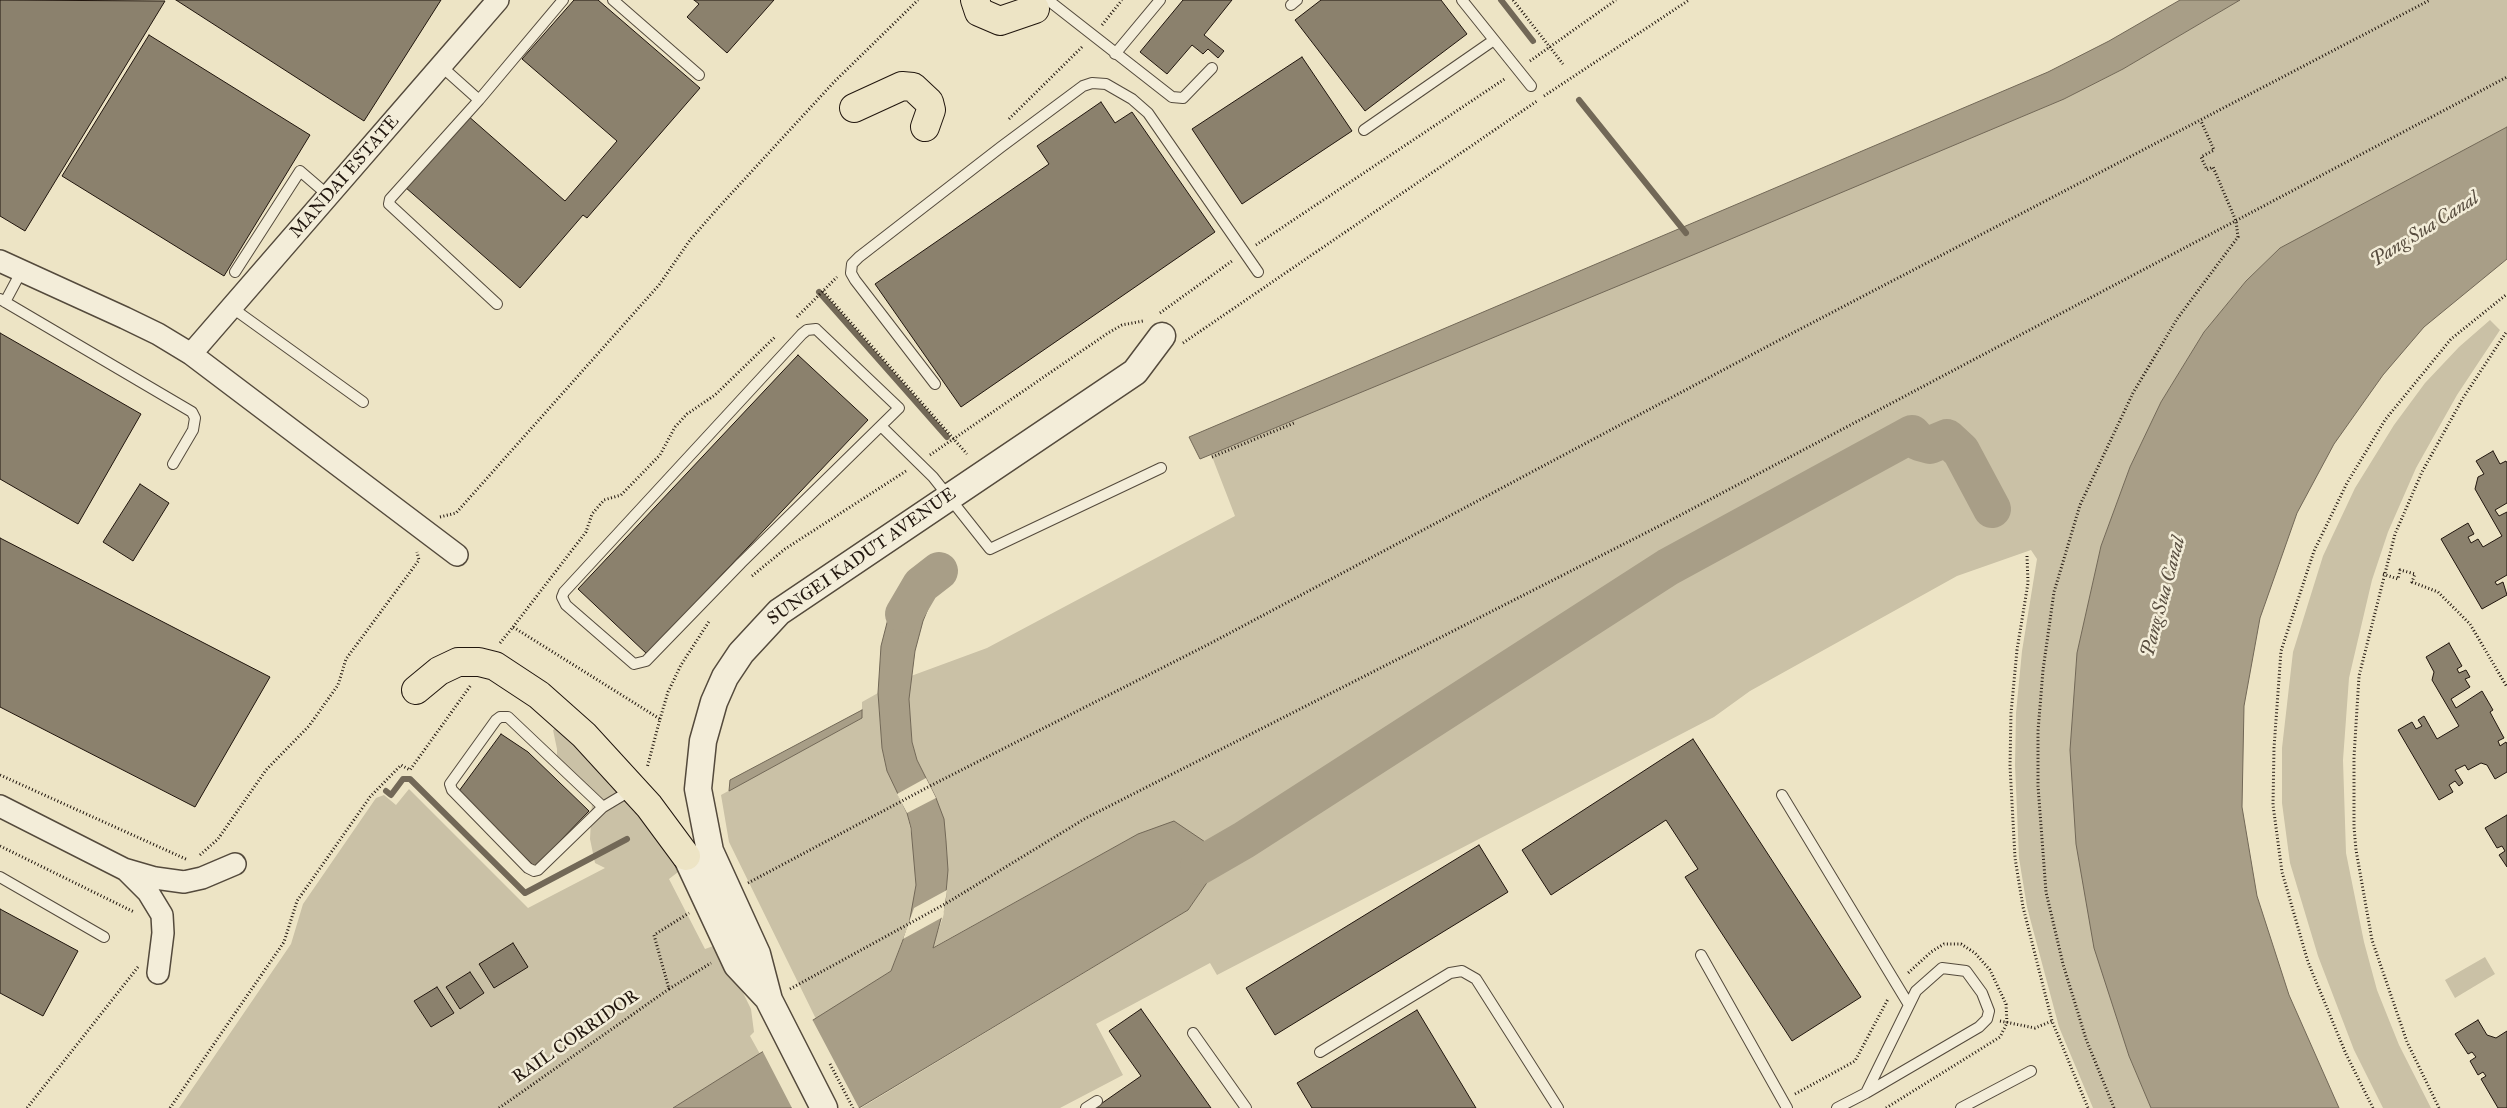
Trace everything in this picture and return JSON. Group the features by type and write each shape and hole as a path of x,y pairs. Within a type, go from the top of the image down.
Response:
{"main road":[{"path":"975,0 979,12 1000,22 1042,4"},
{"path":"854,108 902,86 913,87 928,102 931,110 925,127"},
{"path":"416,690 450,664 487,655 496,666 539,695 584,736 664,824 686,856"}],"street":[{"name":"MANDAI ESTATE","path":"191,354 498,0"},
{"path":"0,262 134,322 191,354 457,555"},
{"name":"SUNGEI KADUT AVENUE","path":"824,1108 781,1004 710,851 698,788 703,741 714,702 726,677 741,653 779,612 1134,372 1162,329"},
{"path":"0,806 124,869 171,881 184,882 202,878 235,864"},
{"name":"SUNGEI KADUT AVENUE","path":"686,856 737,964 781,1004"},
{"path":"124,869 148,892 162,915 163,933 149,968"}],"lane":[{"path":"497,304 389,204 390,199 479,100 563,0"},
{"path":"612,0 699,75"},
{"path":"1115,54 1160,0"},
{"path":"1462,0 1531,86"},
{"path":"1042,4 1093,37 1172,97 1183,98 1212,68"},
{"path":"1364,130 1494,40"},
{"path":"441,66 479,100"},
{"path":"935,384 855,280 851,273 852,264 1083,86 1092,83 1106,84 1132,99 1148,114 1258,272"},
{"path":"235,272 300,170 329,196"},
{"path":"21,272 2,301 192,412 195,418 193,430 173,464"},
{"path":"231,307 363,402"},
{"path":"816,329 899,408 882,426 741,563 642,664 634,664 628,660 566,605 562,597 564,592 807,330 816,329"},
{"path":"882,426 919,462 990,549 1161,468"},
{"path":"603,807 508,717 503,716 496,720 450,784 452,790 528,868 534,871 538,870 603,807 634,789"},
{"path":"1782,795 1909,1005"},
{"path":"0,877 104,937"},
{"path":"1701,955 1785,1104"},
{"path":"1837,1108 1854,1104 1866,1093 1980,1027 1987,1019 1989,1011 1982,993 1966,971 1957,968 1942,968 1916,991 1866,1093"},
{"path":"1320,1052 1450,973 1462,971 1476,978 1558,1108"},
{"path":"1193,1033 1246,1108"},
{"path":"1961,1108 2031,1071"},
{"path":"1086,1108 1097,1101"}],"path":[{"path":"198,858 218,839 266,770 309,726 338,685 346,659 419,560 416,546 426,532 439,518 456,513 659,284 690,240 718,208 834,82 918,0"},
{"path":"1003,124 1093,37 1122,0"},
{"path":"1513,0 1563,64"},
{"path":"1162,329 1244,252 1518,70 1616,0"},
{"path":"746,582 785,549 955,439 1108,333 1122,325 1162,329 1542,97 1689,0"},
{"path":"740,887 930,786 1213,642 1784,337 2430,0"},
{"path":"781,1004 909,924 1086,818 1674,519 2507,78"},
{"path":"2114,1108 2084,1030 2063,964 2046,892 2038,786 2038,731 2044,660 2054,592 2080,504 2133,393 2177,319 2238,237 2236,221 2213,167 2207,170 2200,157 2214,150 2201,121"},
{"path":"794,319 840,273"},
{"path":"823,292 967,454"},
{"path":"2373,1108 2346,1054 2308,962 2282,872 2273,804 2274,748 2281,651 2314,551 2347,483 2385,420 2451,339 2507,294"},
{"path":"2439,1108 2406,1042 2386,987 2372,940 2356,850 2354,757 2359,676 2383,574 2395,534 2422,472 2463,398 2507,331"},
{"path":"170,1108 284,942 298,902 370,797 401,765 410,770 477,678 487,655 513,627 586,532 592,514 604,500 621,495 660,455 675,427 681,420 716,395 780,333"},
{"path":"1212,457 1294,423"},
{"path":"2027,556 2028,583 2017,650 2011,713 2015,858 2023,907 2052,1021 2088,1108"},
{"path":"2383,574 2398,579 2400,570 2415,574 2412,582 2438,592 2470,624 2507,687"},
{"path":"634,789 644,779 668,692 681,664 714,615"},
{"path":"513,627 660,719"},
{"path":"0,775 193,863"},
{"path":"0,846 131,909 138,917"},
{"path":"669,989 654,935 696,909"},
{"path":"1785,1104 1855,1061 1884,1005 1910,970 1931,952 1944,944 1961,944 1975,953 1990,970 2006,1004 2007,1022 2000,1037 1886,1108"},
{"name":"RAIL CORRIDOR","path":"499,1108 669,989 712,962"},
{"path":"27,1108 149,968"},
{"path":"781,1004 789,983"},
{"path":"1987,1019 2035,1028 2052,1021"}],"shaded area":[{"path":"2240,0 2507,0 2507,127 2280,248 2246,281 2204,332 2161,402 2130,467 2101,546 2077,653 2071,750 2076,844 2129,1056 2151,1108 2093,1108 2059,1027 2027,907 2019,858 2015,765 2016,713 2022,651 2037,559 2031,550 1957,576 1750,691 1714,717 1217,975 1210,963 1096,1024 1123,1075 1060,1108 861,1108 1188,910 1215,871 1247,847 1241,836 1214,848 1138,834 932,948 943,917 947,890 946,841 936,798 917,760 912,742 909,698 911,676 987,648 1235,516 1211,454 2064,99 2123,69"},
{"path":"2490,320 2500,330 2457,395 2416,468 2388,532 2372,580 2349,678 2343,760 2346,853 2364,942 2377,990 2399,1045 2431,1108 2383,1108 2354,1050 2318,956 2290,863 2282,803 2282,748 2293,652 2323,556 2355,488 2394,425 2425,383 2459,347"},
{"path":"878,693 882,748 887,770 907,813 914,847 916,885 914,908 891,971 816,1019 729,842 721,795 862,718 862,702"},
{"path":"561,725 610,773 682,869 669,879 705,949 719,944 751,1009 754,1032 750,1036 760,1054 673,1108 179,1108 291,944 303,904 376,798 384,795 396,805 409,789 528,908 605,868 595,863 590,839 592,802 557,768 557,749 553,730","holes":["513,943 528,967 494,988","470,972 484,993 460,1008 447,987","437,987 454,1013 431,1027 414,1001"]},
{"path":"2485,957 2495,974 2455,998 2445,980"}],"water":[{"path":"2180,0 2240,0 2123,69 2064,99 1700,252 1200,459 1189,437 2048,72 2109,41"},
{"name":"Pang Sua Canal","path":"2507,127 2507,259 2424,327 2383,375 2334,444 2297,513 2260,618 2244,706 2242,807 2257,896 2289,995 2339,1108 2151,1108 2129,1056 2094,948 2076,844 2070,750 2077,653 2101,546 2130,467 2161,402 2204,332 2246,281 2280,248"},
{"path":"925,565 944,584 932,599 923,621 915,651 909,699 912,742 917,760 944,819 948,870 945,904 933,948 1138,834 1174,821 1214,848 1242,835 1247,847 1215,871 1188,910 859,1108 673,1108 891,971 909,924 916,885 911,828 907,813 887,771 882,748 878,693 881,646 889,615 909,581"},
{"path":"862,710 862,718 729,791 730,780"}],"pier":[{"path":"926,778 936,798 907,813 897,794"},
{"path":"947,890 943,917 903,939 914,908"},
{"path":"812,1019 859,1108 792,1108 762,1050"}],"building":[{"path":"0,0 165,1 25,231 0,216"},
{"path":"176,0 441,0 364,121"},
{"path":"574,0 598,0 700,88 587,218 583,215 520,288 405,187 467,115 565,201 617,141 522,59"},
{"path":"694,0 774,0 727,53 687,17 699,4"},
{"path":"1183,0 1232,0 1204,35 1224,51 1218,58 1208,49 1203,54 1192,45 1167,74 1140,52"},
{"path":"1321,0 1441,0 1467,34 1365,111 1295,20"},
{"path":"149,35 310,135 224,276 62,176"},
{"path":"1302,57 1352,131 1242,204 1192,129"},
{"path":"1101,102 1115,123 1132,112 1215,232 961,407 875,284 1049,164 1037,146"},
{"path":"0,333 141,414 78,524 0,479"},
{"path":"798,355 868,420 647,654 578,589"},
{"path":"2493,451 2500,464 2506,461 2507,463 2507,503 2495,510 2499,516 2507,512 2507,575 2495,582 2497,585 2503,582 2507,595 2482,609 2441,539 2468,523 2474,534 2468,537 2471,543 2478,539 2483,547 2502,536 2475,489 2478,477 2484,474 2476,461"},
{"path":"140,484 169,503 133,561 103,542"},
{"path":"0,538 270,677 195,807 0,707"},
{"path":"2449,643 2462,666 2457,669 2459,673 2466,670 2470,677 2465,679 2470,687 2451,699 2456,708 2482,691 2493,710 2490,712 2504,738 2498,741 2500,746 2506,742 2507,744 2507,772 2495,779 2487,765 2481,763 2468,770 2465,765 2455,770 2463,783 2459,786 2455,781 2449,785 2453,792 2439,800 2398,730 2412,722 2416,729 2422,726 2418,720 2424,716 2437,739 2459,726 2432,680 2434,672 2426,657"},
{"path":"501,734 528,752 589,811 535,867 459,791"},
{"path":"1693,739 1861,997 1792,1041 1685,877 1698,869 1666,820 1551,895 1522,850"},
{"path":"2507,815 2507,867 2499,855 2505,851 2502,846 2497,848 2485,828"},
{"path":"1479,845 1508,892 1275,1035 1246,988"},
{"path":"0,909 78,951 43,1016 0,993"},
{"path":"513,943 528,967 494,988 479,964"},
{"path":"470,972 484,993 460,1009 446,987"},
{"path":"437,987 454,1013 431,1027 414,1001"},
{"path":"1141,1009 1211,1108 1095,1108 1141,1076 1109,1031"},
{"path":"1417,1010 1476,1108 1312,1108 1297,1083"},
{"path":"2478,1020 2487,1035 2496,1038 2507,1031 2507,1108 2498,1108 2481,1079 2486,1076 2483,1072 2478,1075 2470,1061 2476,1057 2472,1052 2468,1054 2455,1034"}],"waterway":[{"path":"1501,0 1533,41"},
{"path":"1579,100 1686,233"},
{"path":"819,292 947,437"},
{"path":"1199,866 1244,840 1668,567 1912,434 1919,442 1930,445 1947,438 1961,451 1992,509"},
{"path":"904,614 921,585 939,571"},
{"path":"386,791 391,795 403,779 410,779 525,893 627,839"}]}
